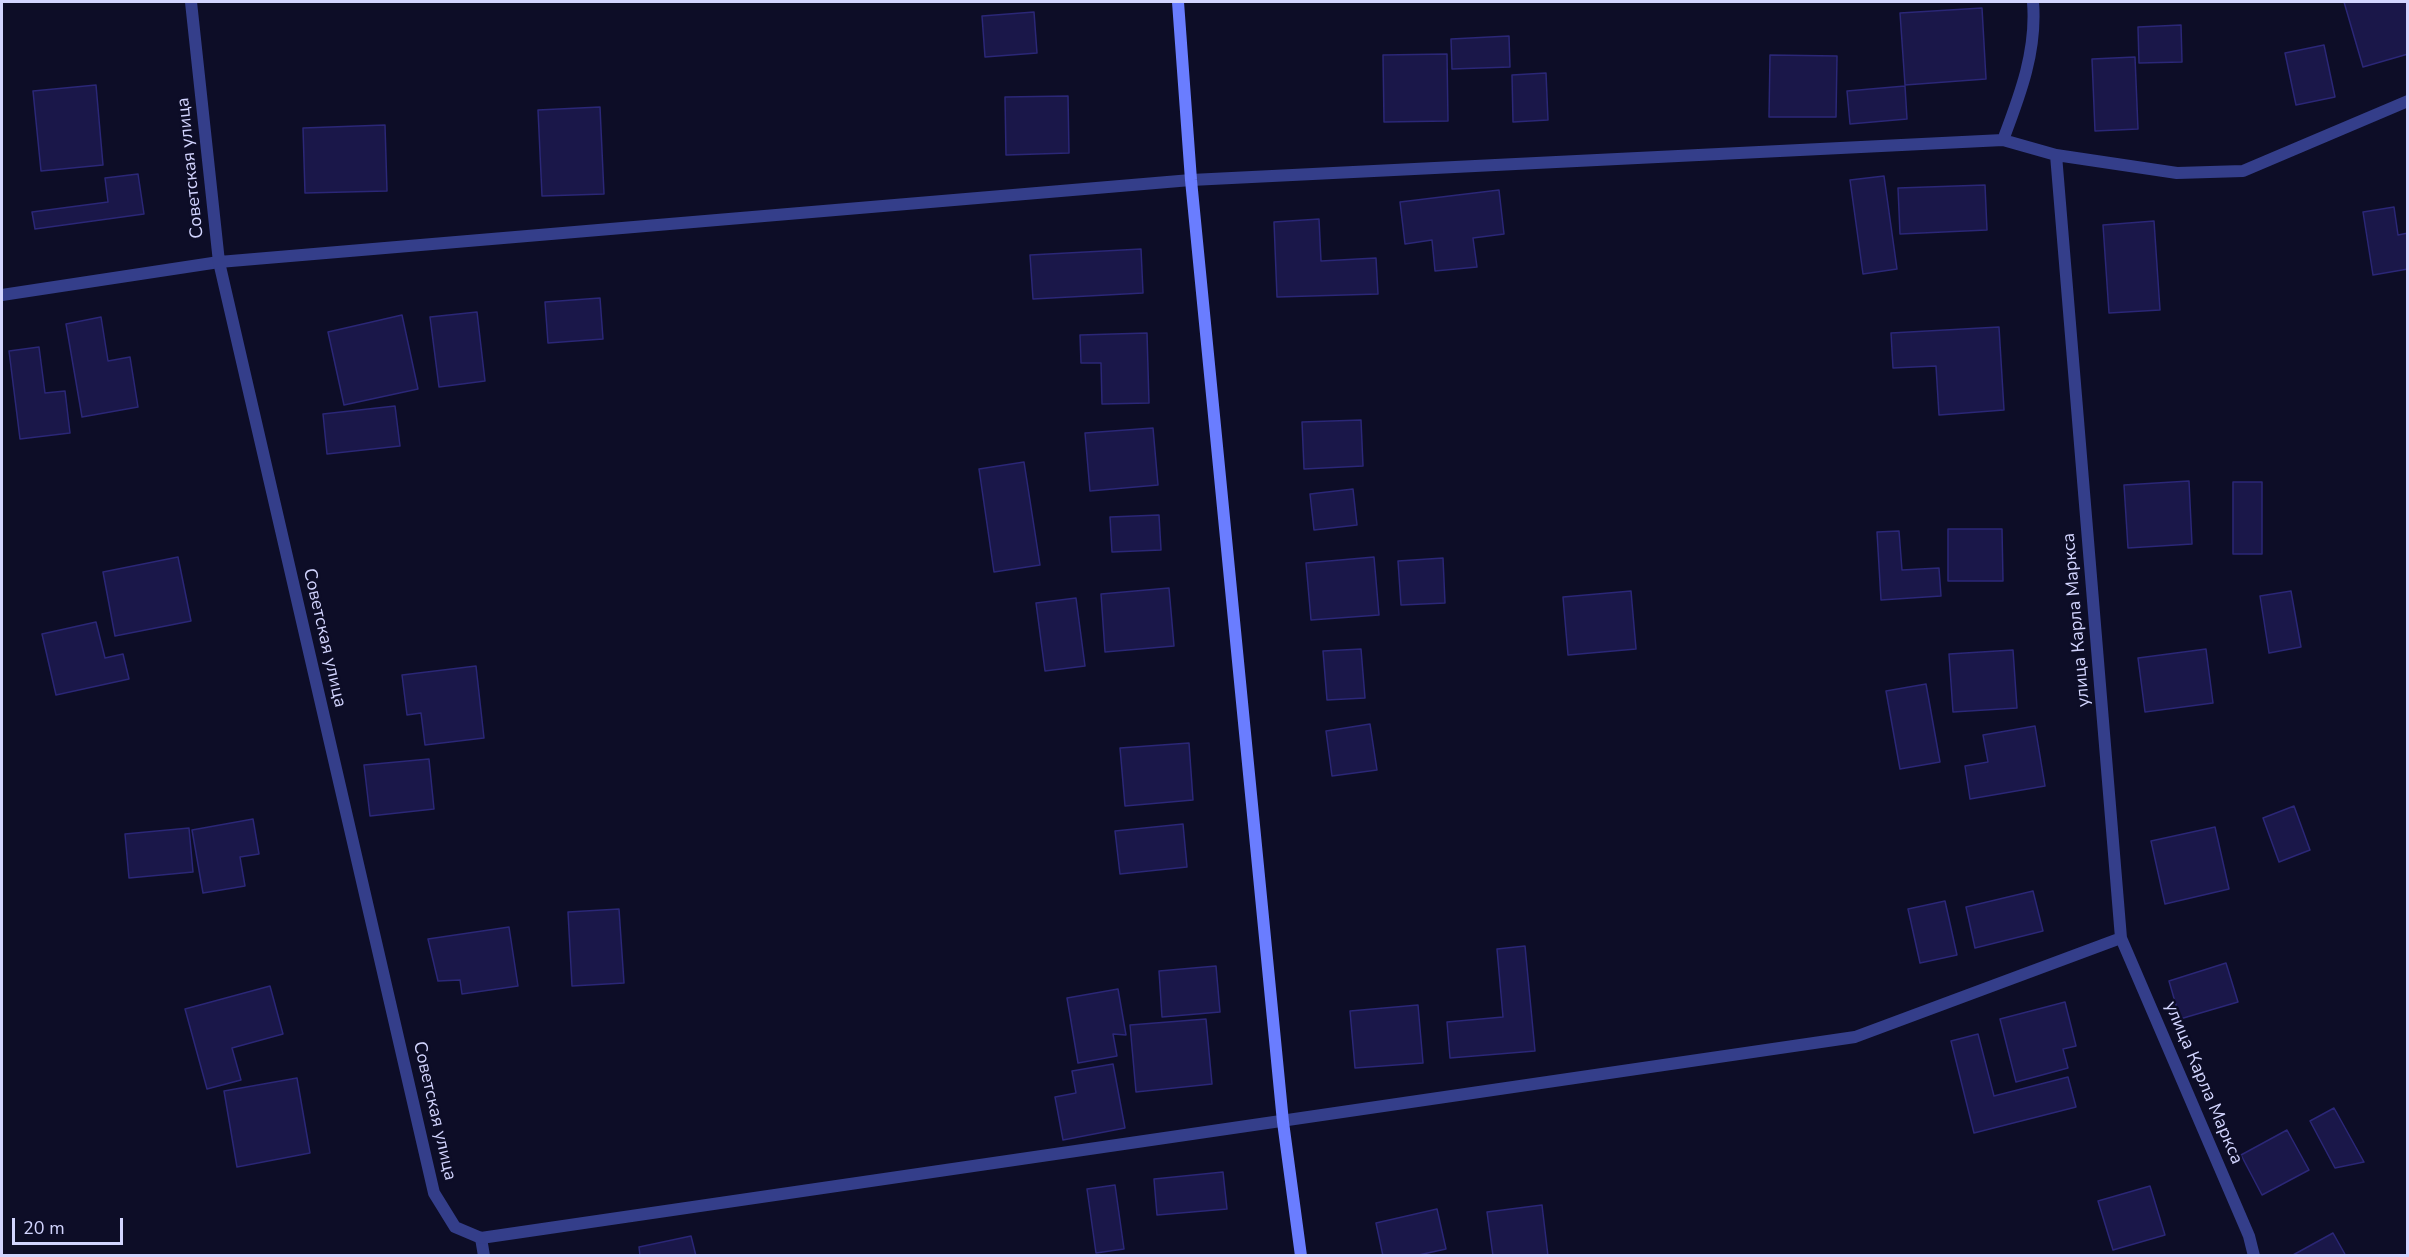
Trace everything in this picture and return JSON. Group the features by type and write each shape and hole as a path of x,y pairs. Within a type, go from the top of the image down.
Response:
{"street":[{"name":"Советская улица","path":"191,2 219,262 434,1193 455,1227 481,1238"},
{"path":"1178,2 1191,180 1283,1122 1301,1256"},
{"path":"2003,140 2026,78 2034,22 2033,2"},
{"path":"2,295 219,262 1191,180 2003,140 2056,155 2177,173 2243,171 2408,100"},
{"name":"улица Карла Маркса","path":"2056,155 2121,938 2254,1256"},
{"path":"484,1256 481,1238 1855,1037 2121,938"}],"building":[{"path":"2344,2 2408,2 2408,54 2363,67"},
{"path":"1982,8 1986,79 1905,85 1900,13"},
{"path":"1034,12 1037,53 985,57 982,16"},
{"path":"2181,25 2182,62 2139,63 2138,27"},
{"path":"1509,36 1510,67 1452,69 1451,39"},
{"path":"2324,45 2335,97 2296,105 2285,53"},
{"path":"1447,54 1448,121 1384,122 1383,55"},
{"path":"1770,55 1837,56 1836,117 1769,117"},
{"path":"2135,57 2138,129 2095,131 2092,59"},
{"path":"1546,73 1548,120 1513,122 1512,75"},
{"path":"96,85 103,165 41,171 33,91"},
{"path":"1905,86 1907,119 1850,124 1847,91"},
{"path":"1068,96 1069,153 1006,155 1005,97"},
{"path":"600,107 604,194 542,196 538,110"},
{"path":"385,125 387,191 305,193 303,128"},
{"path":"138,174 144,214 35,229 32,212 108,202 105,178"},
{"path":"1884,176 1897,269 1863,274 1850,180"},
{"path":"1985,185 1987,230 1900,234 1898,188"},
{"path":"1499,190 1504,234 1473,238 1477,267 1435,271 1432,240 1405,244 1400,202"},
{"path":"2394,207 2398,235 2408,233 2408,269 2373,275 2363,212"},
{"path":"1319,219 1321,261 1376,258 1378,294 1277,297 1274,222"},
{"path":"2154,221 2160,310 2109,313 2103,225"},
{"path":"1141,249 1143,293 1033,299 1030,255"},
{"path":"600,298 603,339 548,343 545,302"},
{"path":"477,312 485,381 439,387 430,317"},
{"path":"402,315 418,389 344,405 328,332"},
{"path":"101,317 108,361 130,357 138,407 82,417 66,324"},
{"path":"1999,327 2004,410 1939,415 1936,366 1893,368 1891,333"},
{"path":"1147,333 1149,403 1102,404 1101,363 1081,363 1080,335"},
{"path":"39,347 45,393 65,391 70,433 20,439 9,351"},
{"path":"395,406 400,446 327,454 323,414"},
{"path":"1361,420 1363,466 1304,469 1302,422"},
{"path":"1153,428 1158,485 1090,491 1085,433"},
{"path":"1024,462 1040,565 994,572 979,469"},
{"path":"2189,481 2192,544 2128,548 2124,485"},
{"path":"2233,482 2262,482 2262,554 2233,554"},
{"path":"1353,489 1357,525 1314,530 1310,494"},
{"path":"1159,515 1161,550 1112,552 1110,517"},
{"path":"1948,529 2002,529 2003,581 1948,581"},
{"path":"1899,531 1902,570 1939,568 1941,596 1881,600 1877,532"},
{"path":"178,557 191,621 115,636 103,572"},
{"path":"1374,557 1379,615 1311,620 1306,563"},
{"path":"1443,558 1445,603 1401,605 1398,561"},
{"path":"1169,588 1174,646 1105,652 1101,594"},
{"path":"1631,591 1636,649 1568,655 1563,597"},
{"path":"2291,591 2301,647 2269,653 2260,596"},
{"path":"1076,598 1085,666 1045,671 1036,603"},
{"path":"96,622 105,658 123,654 129,679 56,695 42,634"},
{"path":"1361,649 1365,698 1327,700 1323,651"},
{"path":"2206,649 2213,703 2145,712 2138,658"},
{"path":"2013,650 2017,708 1953,712 1949,654"},
{"path":"476,666 484,738 425,745 421,713 407,715 402,675"},
{"path":"1926,684 1940,762 1900,769 1886,691"},
{"path":"1370,724 1377,770 1332,776 1326,731"},
{"path":"2035,726 2045,786 1970,799 1965,766 1988,762 1983,735"},
{"path":"1189,743 1193,800 1125,806 1120,748"},
{"path":"429,759 434,809 370,816 364,765"},
{"path":"2294,806 2310,850 2279,862 2263,818"},
{"path":"253,819 259,854 240,857 245,886 203,893 192,830"},
{"path":"1183,824 1187,867 1120,874 1115,831"},
{"path":"2215,827 2229,889 2165,904 2151,841"},
{"path":"189,828 193,872 129,878 125,834"},
{"path":"2033,891 2043,931 1975,948 1966,907"},
{"path":"1945,901 1957,955 1920,963 1908,909"},
{"path":"619,909 624,983 572,986 568,912"},
{"path":"509,927 518,986 462,994 460,980 438,981 428,939"},
{"path":"1525,946 1535,1051 1450,1058 1447,1022 1503,1017 1497,949"},
{"path":"2226,963 2238,1002 2180,1019 2169,981"},
{"path":"1216,966 1220,1012 1162,1017 1159,971"},
{"path":"270,986 283,1034 232,1048 241,1080 207,1089 185,1009"},
{"path":"1118,989 1126,1035 1113,1034 1117,1056 1078,1063 1067,998"},
{"path":"2065,1002 2076,1046 2063,1049 2068,1068 2016,1082 2000,1019"},
{"path":"1418,1005 1423,1063 1355,1068 1350,1011"},
{"path":"1206,1019 1212,1084 1136,1092 1130,1025"},
{"path":"1978,1034 1994,1096 2068,1077 2076,1107 1974,1133 1951,1041"},
{"path":"1113,1064 1125,1128 1063,1140 1055,1097 1076,1093 1072,1071"},
{"path":"297,1078 310,1153 237,1167 224,1091"},
{"path":"2334,1108 2364,1162 2335,1168 2310,1121"},
{"path":"2287,1130 2309,1170 2262,1195 2241,1155"},
{"path":"1223,1172 1227,1209 1157,1215 1154,1179"},
{"path":"1115,1185 1124,1249 1096,1253 1087,1189"},
{"path":"2150,1186 2165,1235 2113,1250 2098,1201"},
{"path":"1542,1205 1548,1256 1493,1256 1487,1212"},
{"path":"1437,1209 1446,1249 1414,1256 1383,1256 1376,1223"},
{"path":"2333,1233 2346,1256 2293,1255"},
{"path":"691,1236 696,1256 640,1256 639,1247"}]}
